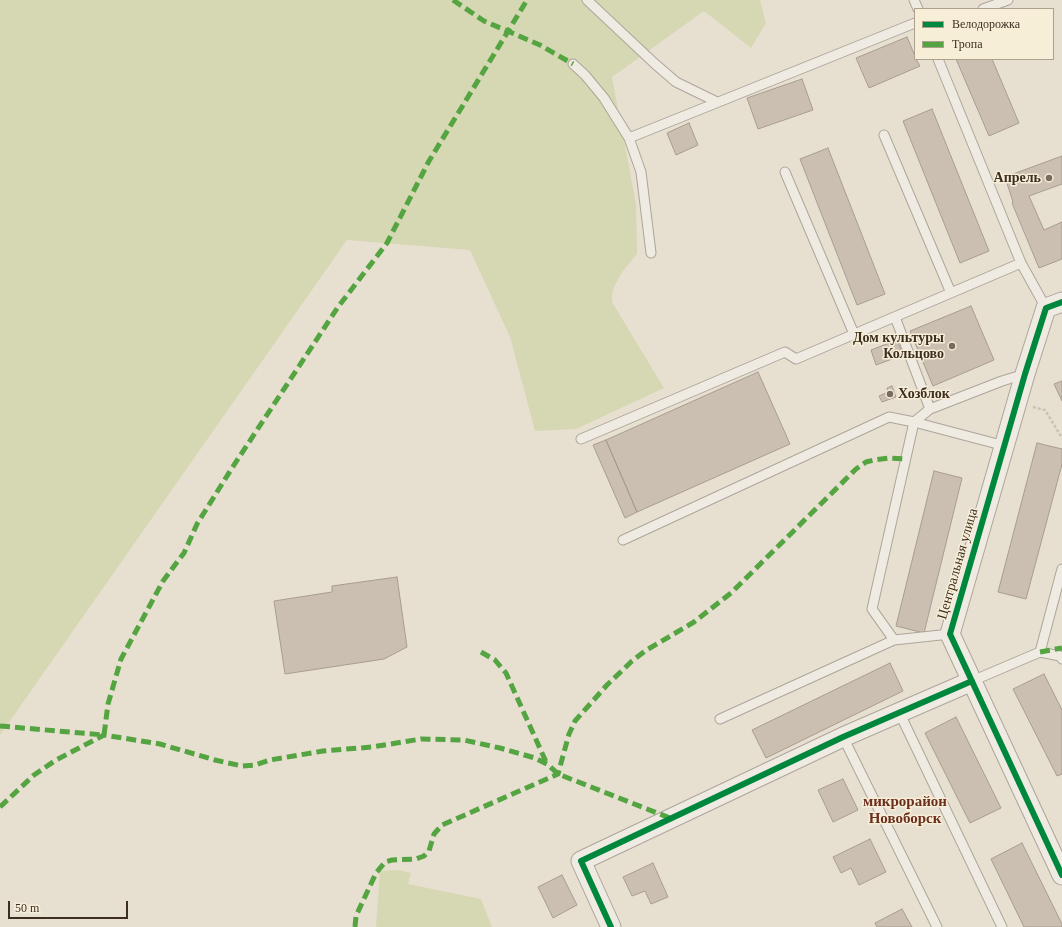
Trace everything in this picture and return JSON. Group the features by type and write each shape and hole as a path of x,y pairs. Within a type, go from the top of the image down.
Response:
{"street":[{"name":"Центральная улица","path":"1054,305 1025,374 950,634 1062,875"},
{"path":"610,927 580,862 843,737 972,681"}],"lane":[{"path":"586,0 676,82 717,102"},
{"path":"986,8 1008,0"},
{"path":"629,138 914,23"},
{"path":"938,60 1021,263 1054,305"},
{"path":"573,64 585,75 604,98 629,138 641,172 651,253"},
{"path":"884,134 951,293"},
{"path":"785,172 854,334"},
{"path":"581,439 785,352 796,359 1021,263"},
{"path":"895,317 930,409"},
{"path":"894,640 872,609 914,422 930,409 1002,381 1025,374"},
{"path":"623,540 889,417 914,422 1005,446"},
{"path":"1040,652 1062,569"},
{"path":"720,719 894,640 950,634"},
{"path":"972,681 1040,652 1060,656 1062,659"},
{"path":"899,712 1002,927"},
{"path":"843,737 937,927"}],"path":[{"path":"1028,405 1045,410 1062,438"}],"green space":[{"path":"0,0 760,0 766,23 751,48 704,11 612,77 636,204 637,254 622,272 614,287 612,302 664,388 576,429 535,431 510,337 470,250 347,240 0,735"},
{"path":"399,870 411,873 408,884 481,899 492,927 376,927 380,871"}],"building":[{"path":"907,37 914,54 914,60 917,60 920,66 869,88 856,58"},
{"path":"956,60 992,60 1019,123 989,136"},
{"path":"802,79 813,110 758,129 747,98"},
{"path":"932,109 989,251 960,263 903,121"},
{"path":"689,123 698,145 676,155 667,133"},
{"path":"828,148 885,294 857,305 800,159"},
{"path":"1062,156 1062,184 1029,196 1044,230 1062,222 1062,259 1039,268 1012,203 1013,202 1005,177"},
{"name":"Дом культуры Кольцово","path":"971,306 994,360 933,386 910,331"},
{"path":"897,340 903,355 876,365 871,350"},
{"path":"758,372 790,444 637,512 606,440"},
{"path":"1062,381 1062,401 1054,384"},
{"name":"Хозблок","path":"892,386 896,397 882,402 879,396 888,392 887,388"},
{"path":"606,440 637,512 625,518 593,445"},
{"path":"1037,443 1062,449 1062,464 1026,599 998,592"},
{"path":"934,471 962,478 924,633 896,626"},
{"path":"397,577 407,647 384,659 285,674 274,601 332,592 332,586"},
{"path":"890,663 903,691 766,758 752,730"},
{"path":"1044,674 1062,710 1062,774 1057,776 1013,689"},
{"path":"956,717 1001,808 970,823 925,733"},
{"path":"843,779 858,810 833,822 818,790"},
{"path":"870,839 886,872 859,885 851,868 841,873 833,857"},
{"path":"1022,843 1062,924 1062,927 1024,927 991,859"},
{"path":"653,863 668,897 651,904 645,891 632,896 623,877"},
{"path":"562,875 577,905 553,918 538,887"},
{"path":"902,909 912,927 877,927 875,923"}],"marked path":[{"path":"453,0 484,21 540,45 573,64"},
{"path":"0,726 104,735 108,704 121,659 163,581 184,553 197,524 232,468 338,307 387,243 429,161 527,0"},
{"path":"355,927 356,916 376,873 385,862 392,860 416,859 424,856 429,851 434,834 442,825 558,774 569,734 575,721 607,685 632,661 645,651 694,622 731,593 856,469 866,462 874,460 889,458 906,459"},
{"path":"1040,652 1062,648"},
{"path":"481,652 495,660 506,673 547,764"},
{"path":"0,807 34,775 56,760 104,735 160,744 215,760 242,766 255,765 270,760 323,751 372,747 421,739 464,740 535,758 547,764 558,774 670,818"}],"cycle path":[{"path":"1062,302 1046,308 1025,374 950,634 1062,875"},
{"path":"611,927 581,861 843,737 972,681"}],"place":[{"name":"Апрель","path":"1049,178"},
{"name":"Дом культуры Кольцово","path":"952,346"},
{"name":"Хозблок","path":"890,394"}],"district":[{"name":"микрорайон Новоборск","path":"905,810"}]}
